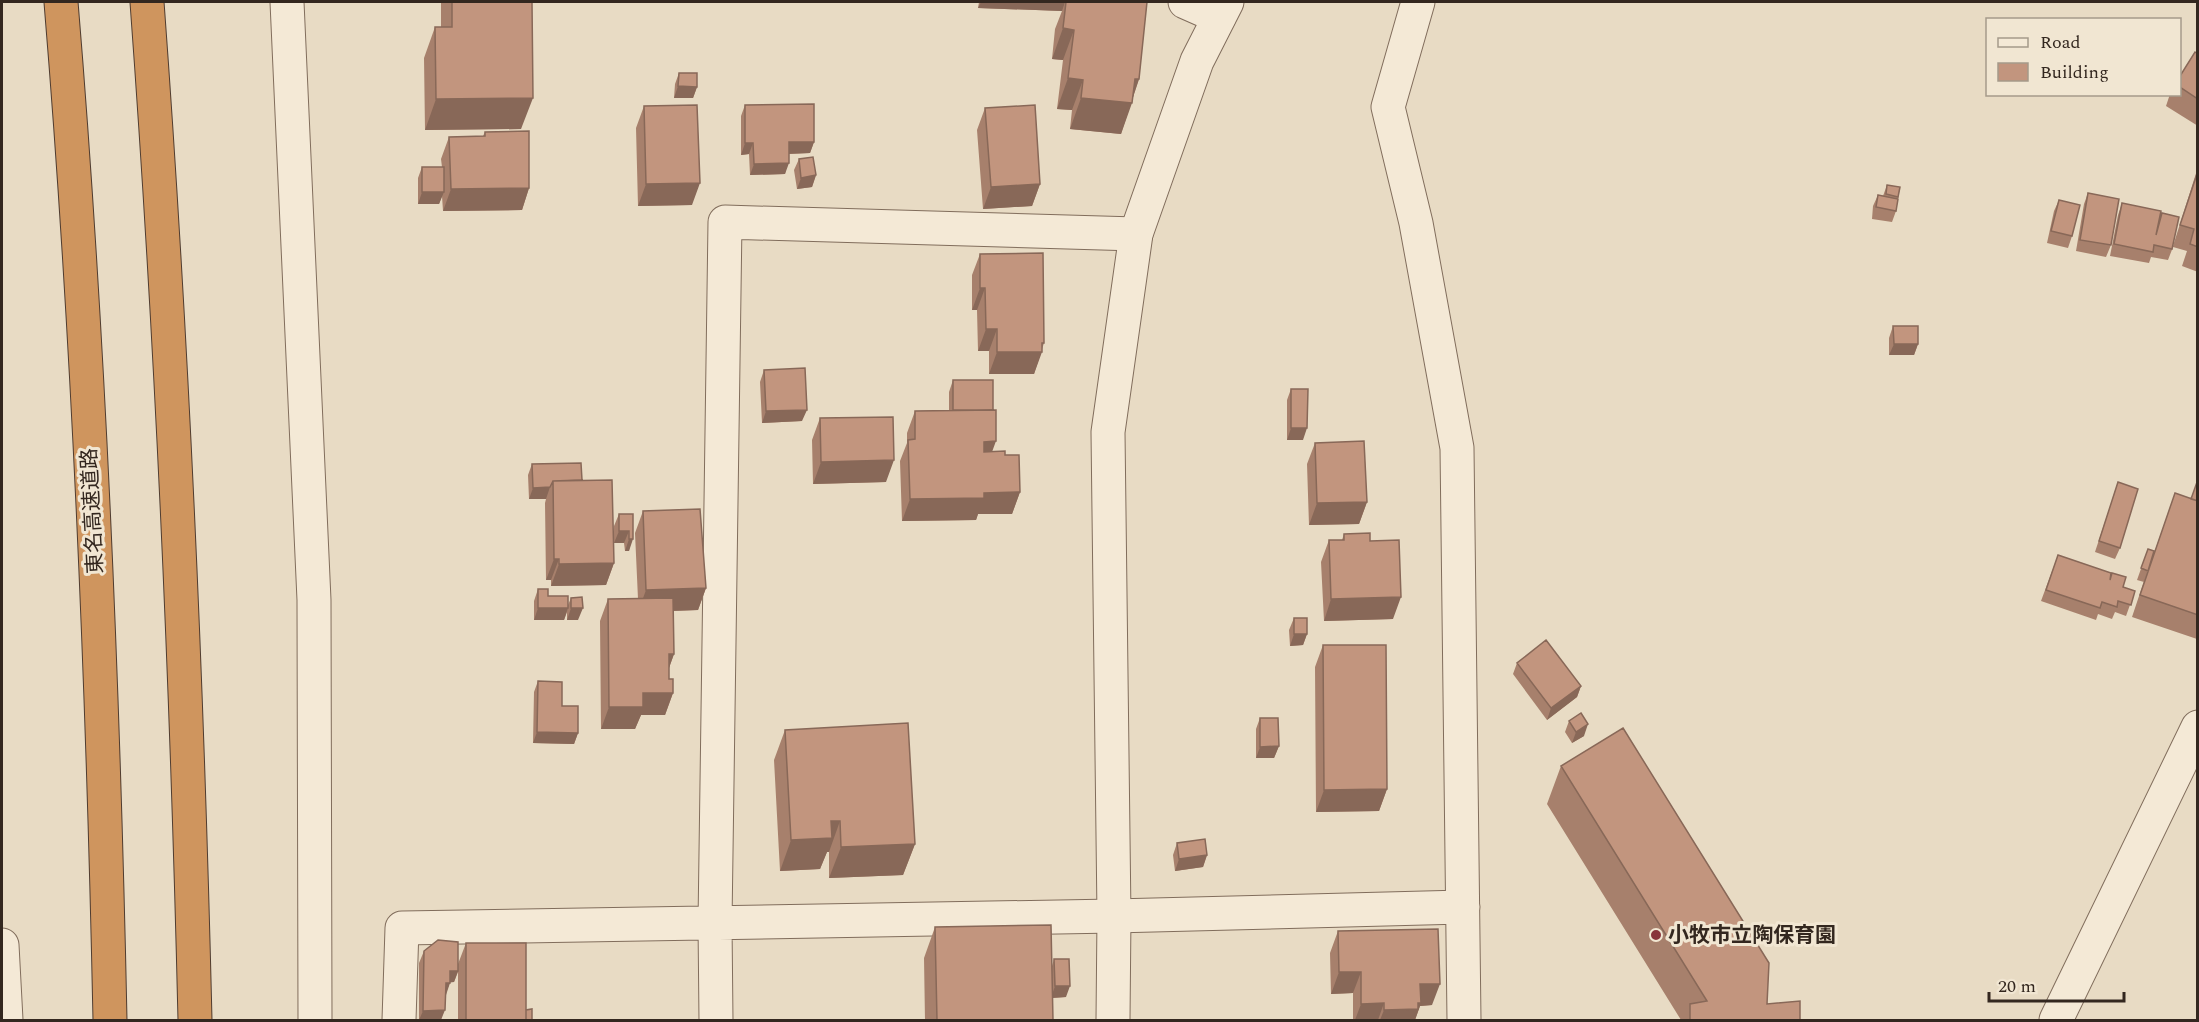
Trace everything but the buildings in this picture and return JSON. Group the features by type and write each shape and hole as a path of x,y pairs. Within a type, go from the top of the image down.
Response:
{"highway":[{"name":"東名高速道路","path":"61,2 78,201 105,787 110,1020"},
{"path":"147,2 161,192 190,786 195,1020"}],"street":[{"path":"287,2 314,600 315,1020"},
{"path":"1113,1020 1114,916 1108,432 1137,234 1197,61 1223,9 1185,2"},
{"path":"1418,2 1388,107 1416,223 1457,448 1464,1020"},
{"path":"716,1020 715,923 725,222 1137,234"},
{"path":"2056,1020 2198,727"},
{"path":"399,1020 402,928 1114,916 1463,907"},
{"path":"2,945 6,1020"}],"place":[{"name":"小牧市立陶保育園","path":"1656,935"}]}
